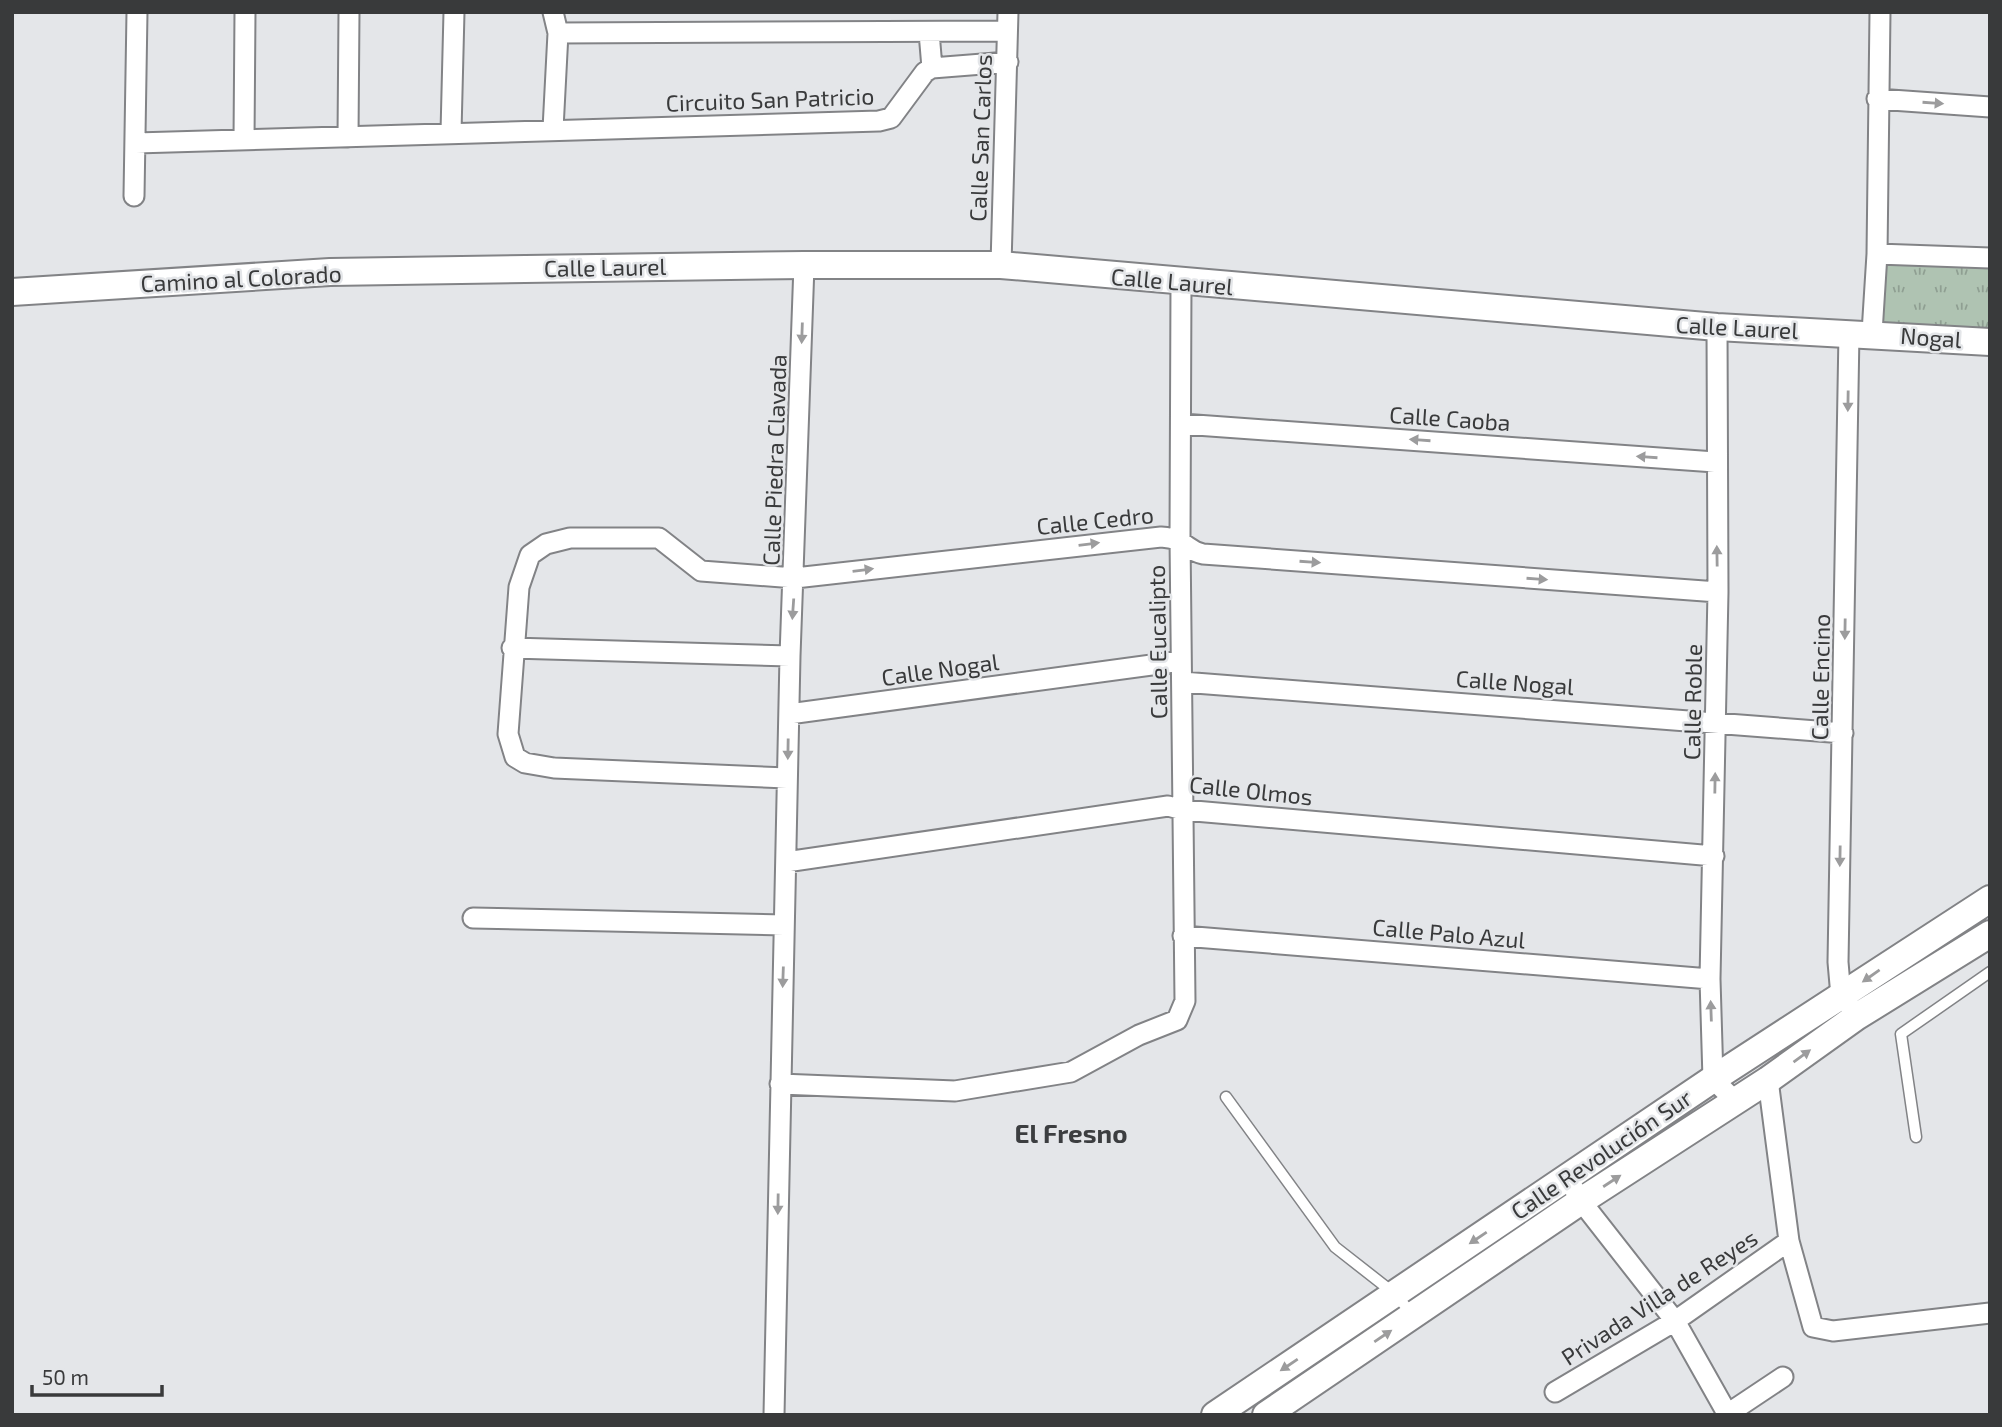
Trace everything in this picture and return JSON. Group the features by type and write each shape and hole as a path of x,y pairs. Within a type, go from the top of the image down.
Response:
{"street":[{"path":"134,196 136,12"},
{"path":"244,140 245,12"},
{"path":"348,137 349,12"},
{"path":"451,132 454,12"},
{"path":"552,12 558,33 553,129"},
{"name":"Calle Encino","path":"1850,1007 1838,951 1843,733 1860,333 1877,254 1880,12"},
{"path":"558,33 929,32 1008,21"},
{"name":"Calle San Carlos","path":"1000,265 1008,21"},
{"path":"929,32 932,68 1007,62"},
{"name":"Circuito San Patricio","path":"135,143 886,120 894,114 925,72 932,68"},
{"path":"1877,99 1990,107"},
{"path":"1877,254 1990,257"},
{"name":"Calle Piedra Clavada","path":"774,1415 790,656 795,578 804,265"},
{"name":"Calle Laurel","path":"470,268 1000,265 1717,327 1860,333"},
{"name":"Camino al Colorado","path":"12,292 331,272 470,268"},
{"name":"Calle Eucalipto","path":"780,1084 955,1091 1071,1072 1139,1034 1177,1020 1185,1001 1180,538 1181,282"},
{"name":"Calle Roble","path":"1713,1079 1710,979 1718,592 1715,461 1717,327"},
{"name":"Nogal","path":"1860,333 1990,342"},
{"name":"Calle Caoba","path":"1182,424 1715,461"},
{"name":"Calle Cedro","path":"512,648 519,587 530,555 546,544 570,538 659,538 701,571 795,578 1141,538 1180,538 1194,551 1203,554 1718,592"},
{"path":"787,778 554,768 525,763 515,757 509,743 512,648 790,656"},
{"name":"Calle Nogal","path":"789,714 1181,661"},
{"name":"Calle Nogal","path":"1182,682 1716,721 1843,733"},
{"name":"Calle Olmos","path":"786,862 1168,806 1183,810 1714,856"},
{"name":"Calle Revolución Sur","path":"1265,1415 1581,1201 1768,1080 1850,1007 1909,949 1990,899"},
{"path":"473,918 784,925"},
{"name":"Calle Revolución Sur","path":"1215,1415 1713,1079 1850,1007 1928,975 1990,934"},
{"name":"Calle Palo Azul","path":"1183,936 1710,979"},
{"path":"1909,949 1928,975"},
{"path":"1713,1079 1735,1101"},
{"path":"1768,1080 1789,1241 1811,1322 1817,1330 1833,1331 1990,1313"},
{"path":"1567,1177 1581,1201 1675,1321 1727,1414 1783,1377"},
{"name":"Privada Villa de Reyes","path":"1555,1392 1675,1321 1789,1241"}],"lane":[{"path":"1916,1136 1901,1034 1990,972"},
{"path":"1226,1097 1330,1241 1395,1294 1413,1316"}],"green space":[{"path":"1884,259 1990,262 1990,331 1881,324"}],"district":[{"name":"El Fresno","path":"1071,1132"}]}
